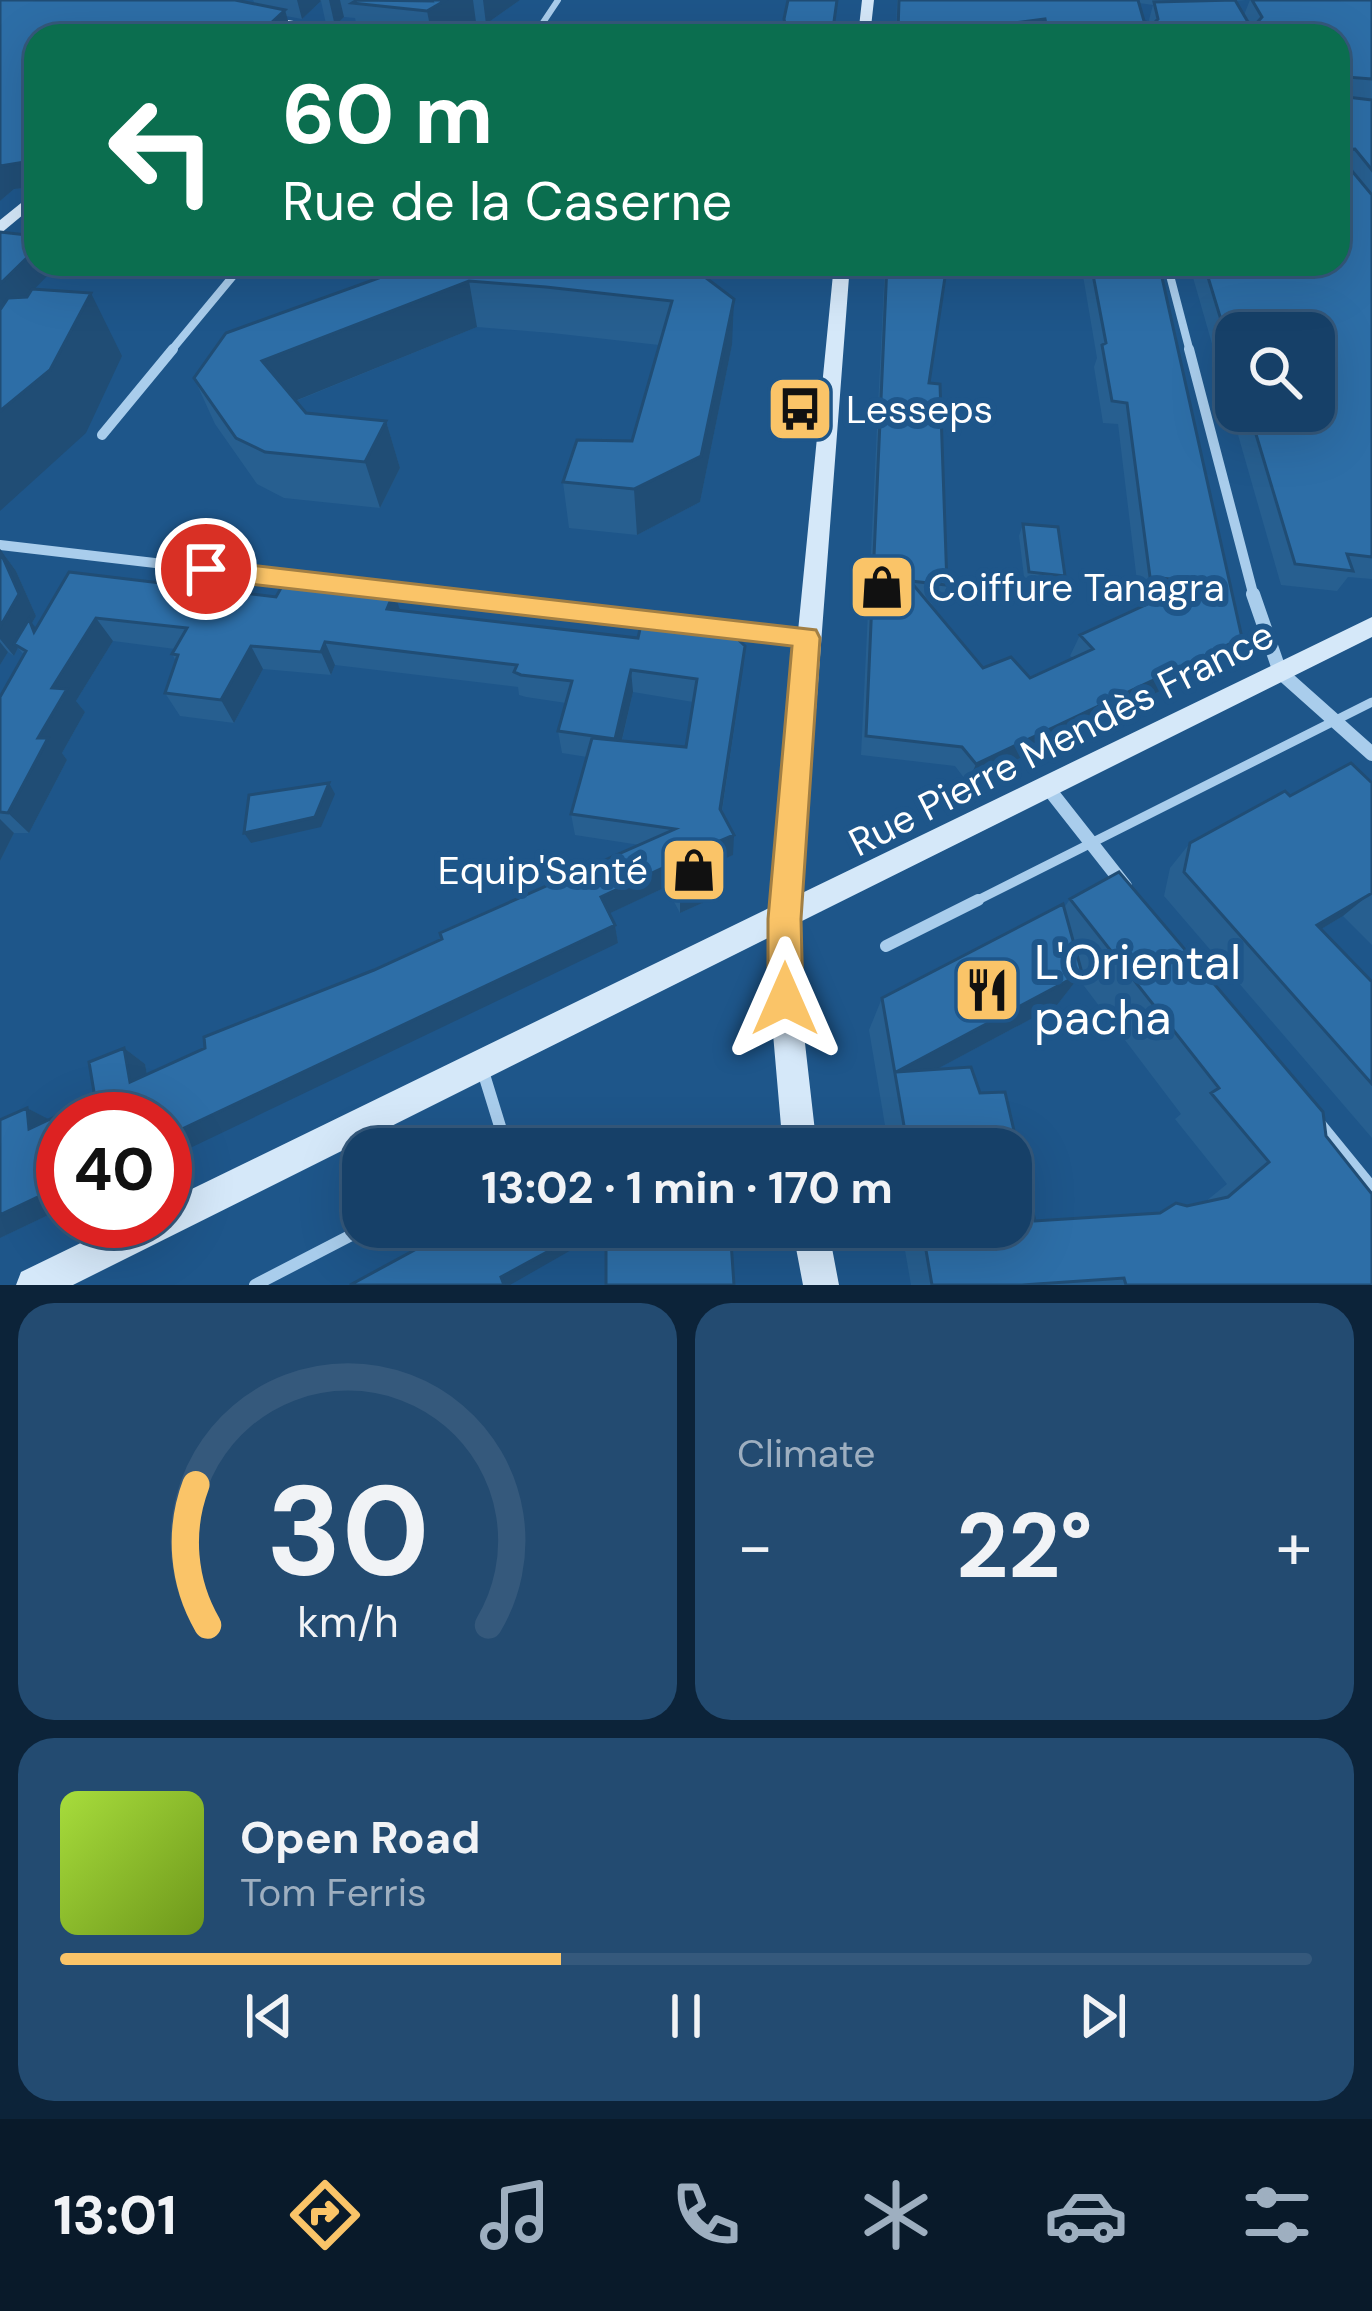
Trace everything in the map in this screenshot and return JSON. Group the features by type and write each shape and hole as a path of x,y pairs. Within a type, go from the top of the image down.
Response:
{"street":[{"path":"542,24 558,0"},
{"path":"290,24 239,15 325,24"},
{"path":"0,229 24,207"},
{"path":"102,435 233,276"},
{"path":"798,1128 785,999 785,919 841,276"},
{"path":"1170,276 1265,639 1280,672 1372,754"},
{"path":"0,545 806,638"},
{"path":"73,573 83,555"},
{"name":"Rue Pierre Mendès France","path":"34,1285 1372,626"},
{"path":"1048,788 1133,895"},
{"path":"1297,1098 1372,1191"},
{"path":"815,1248 821,1285"}],"lane":[{"path":"531,18 545,19"},
{"path":"886,946 1372,702"},
{"path":"481,1067 500,1128"},
{"path":"255,1285 342,1240"}],"building":[{"path":"0,0 235,0 285,10 270,24 24,24 24,162 0,166"},
{"path":"446,0 427,11 352,3"},
{"path":"788,0 837,0 834,24 785,24"},
{"path":"899,0 1138,0 1144,21 1150,24 1046,24 1045,19 1006,24 898,24"},
{"path":"1235,0 1253,24 1153,24 1158,19 1154,2"},
{"path":"1252,0 1372,0 1372,79 1350,77 1350,24 1256,24 1262,17"},
{"path":"1350,97 1372,100 1372,170 1355,149 1350,149"},
{"path":"1350,169 1372,195 1372,557 1347,554 1353,571 1295,564 1255,432 1335,432 1335,312 1219,312 1208,276 1350,276"},
{"path":"0,232 24,235 24,261 0,284"},
{"path":"384,276 704,276 734,299 701,456 634,489 563,482 577,440 632,441 672,301 469,281 262,361 306,413 386,421 365,462 265,452 236,438 194,378 226,333"},
{"path":"886,276 945,276 929,383 940,384 947,585 910,581 983,668 1011,657 1030,678 1093,649 1080,635 1154,601 1147,596 1180,580 1150,577 1127,403 1112,401 1093,276 1162,276 1242,638 976,764 962,747 866,736"},
{"path":"32,289 91,293 50,370 0,411 0,310 8,298 27,297"},
{"path":"1023,524 1058,527 1065,576 1029,572"},
{"path":"0,551 19,594 0,627"},
{"path":"69,572 276,597 286,579 394,592 387,609 638,638 642,620 727,629 745,646 720,809 734,835 715,843 710,880 680,894 665,867 601,897 615,925 192,1124 192,1092 94,1092 89,1062 124,1048 130,1082 205,1048 204,1037 374,970 442,939 440,933 675,829 571,814 592,738 686,747 697,679 631,670 615,739 558,731 572,681 521,675 514,672 517,665 325,642 321,652 251,646 221,700 165,693 178,655 172,654 187,628 96,618 52,688 67,689 38,738 48,738 8,813 0,812 0,697 26,651 14,644 29,619 34,632"},
{"path":"1351,763 1372,783 1372,893 1317,925 1372,982 1372,1084 1184,872 1190,843 1285,791 1290,796"},
{"path":"329,783 315,817 244,833 249,795"},
{"path":"1119,872 1323,1112 1326,1136 1372,1194 1372,1285 1126,1285 1124,1278 932,1285 926,1248 1032,1248 1032,1208 1035,1221 1160,1213 1176,1203 1187,1206 1228,1197 1269,1162 1211,1093 1219,1088 1070,899"},
{"path":"1063,904 1082,973 896,1072 971,1067 980,1093 1005,1092 1013,1128 904,1128 882,998"},
{"path":"27,1108 29,1129 36,1126 36,1198 0,1215 0,1120"},
{"path":"418,1248 554,1248 501,1277 504,1285 350,1285"},
{"path":"606,1248 731,1248 734,1285 606,1285"}],"place":[{"name":"Lesseps","path":"800,409"},
{"name":"Coiffure Tanagra","path":"882,587"},
{"name":"Equip'Santé","path":"694,870"},
{"name":"L'Oriental pacha","path":"987,990"}],"route":[{"path":"206,569 806,638 785,919 785,999"}]}
